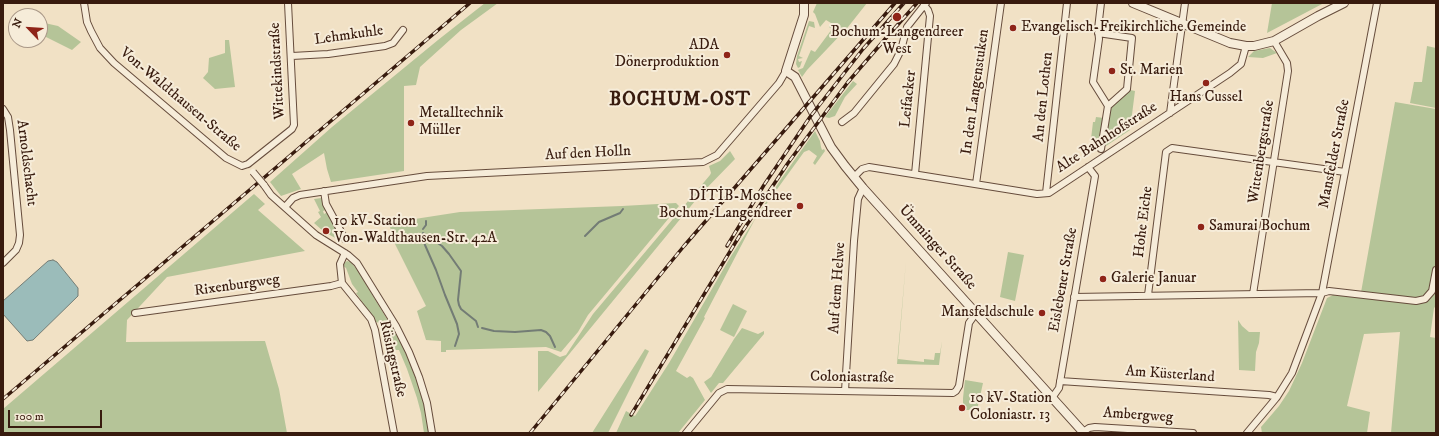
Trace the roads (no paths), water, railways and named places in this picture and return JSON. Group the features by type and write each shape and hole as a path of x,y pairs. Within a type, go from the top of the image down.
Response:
{"street":[{"name":"Von-Waldthausen-Straße","path":"84,3 87,22 91,31 100,48 114,63 226,158 242,166 248,164 271,195 316,235 345,253 357,263 403,339 420,377 427,403 432,433"},
{"name":"Wittekindstraße","path":"248,164 292,129 294,125 292,56 288,3"},
{"name":"Auf den Holln","path":"285,207 296,196 432,175 703,162 717,155 779,83 786,71 804,15 804,3"},
{"name":"In den Langenstuken","path":"976,184 1001,3"},
{"name":"An den Lothen","path":"1046,193 1067,3"},
{"path":"1101,3 1093,82 1108,106"},
{"path":"1133,3 1230,43 1246,46 1262,45 1274,41 1344,3"},
{"path":"1170,113 1185,3"},
{"name":"Mansfelder Straße","path":"1246,433 1277,397 1292,373 1322,292 1376,3"},
{"path":"842,122 854,113 894,64 901,50 907,27 925,4"},
{"name":"Leifacker","path":"915,174 930,16 925,4"},
{"name":"Lehmkuhle","path":"292,56 328,54 385,46 393,43 403,30"},
{"path":"1098,33 1132,38 1127,89 1108,106 1101,149"},
{"name":"Wittenbergstraße","path":"1253,294 1288,68 1274,41"},
{"name":"Alte Bahnhofstraße","path":"1046,193 1230,73 1241,64 1246,46"},
{"name":"Ümminger Straße","path":"786,71 795,77 831,147 854,178 1083,432"},
{"name":"Arnoldschacht","path":"3,109 8,117 10,130 20,235 16,250 3,263"},
{"name":"Hohe Eiche","path":"1148,295 1166,152 1172,148 1273,163"},
{"path":"1273,163 1345,172"},
{"path":"854,178 862,169 869,167 1037,194 1046,193"},
{"name":"Eislebener Straße","path":"1052,398 1059,388 1095,176 1088,167"},
{"name":"Auf dem Helwe","path":"845,391 854,241 858,199 863,188"},
{"path":"324,191 326,204 345,239"},
{"path":"342,283 340,264 345,253"},
{"path":"1074,297 1253,294 1329,291 1419,301 1427,297 1432,291 1436,270"},
{"name":"Rixenburgweg","path":"135,313 323,287 342,283"},
{"name":"Rüsingstraße","path":"342,283 371,320 375,330 394,433"},
{"name":"Coloniastraße","path":"686,433 712,400 722,390 726,389 953,393 959,386 969,324 976,313"},
{"name":"Am Küsterland","path":"1060,381 1269,395 1277,397"},
{"name":"Ambergweg","path":"1083,432 1089,428 1095,427 1193,433"}],"water":[{"path":"53,260 57,262 78,288 78,296 33,340 27,341 3,314 3,301 48,261"}],"waterway":[{"path":"585,236 599,222 620,213 623,209"},
{"path":"423,229 426,225 426,221"},
{"path":"455,346 459,334 457,324 422,237 423,233 442,246 461,271 458,300 459,305 461,309 476,321 478,327"},
{"path":"482,328 494,331 515,332 541,330 550,336 555,347"}],"railway":[{"path":"3,399 470,3"},
{"path":"530,433 684,246 895,3"},
{"path":"727,246 764,185 810,117 863,49 904,3"},
{"path":"631,415 740,235 788,163 848,82 917,3"}],"place":[{"name":"Bochum-Langendreer West","path":"897,17"},
{"name":"Evangelisch-Freikirchliche Gemeinde","path":"1013,28"},
{"name":"ADA Dönerproduktion","path":"727,55"},
{"name":"St. Marien","path":"1112,71"},
{"name":"Hans Cussel","path":"1206,83"},
{"name":"Metalltechnik Müller","path":"411,123"},
{"name":"DİTİB-Moschee Bochum-Langendreer","path":"800,206"},
{"name":"Samurai Bochum","path":"1201,227"},
{"name":"10 kV-Station Von-Waldthausen-Str. 42A","path":"326,231"},
{"name":"Galerie Januar","path":"1103,279"},
{"name":"Mansfeldschule","path":"1042,313"},
{"name":"10 kV-Station Coloniastr. 13","path":"962,408"}],"district":[{"name":"BOCHUM-OST","path":"680,101"}]}
